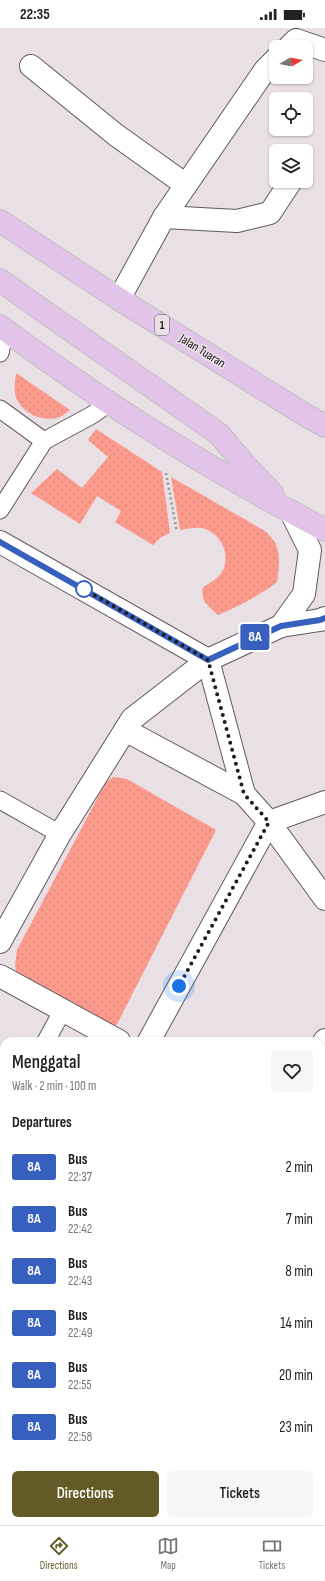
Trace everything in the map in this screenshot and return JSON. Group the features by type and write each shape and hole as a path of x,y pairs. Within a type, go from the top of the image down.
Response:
{"main road":[{"name":"Jalan Tuaran","path":"0,221 119,299 325,426"},
{"path":"0,280 32,304 219,434 245,465 291,512"},
{"path":"2,328 109,403 172,444 325,530"}],"street":[{"path":"313,46 325,50"},
{"path":"31,66 116,135 186,185"},
{"path":"119,299 164,217 269,66"},
{"path":"164,217 237,221 270,213 286,188"},
{"path":"281,626 304,594 310,550 291,512"},
{"path":"0,542 208,660 244,794"},
{"path":"0,942 60,834 132,719 208,660 281,626 325,618"},
{"path":"125,730 244,794 269,822 325,899"},
{"path":"151,1037 269,822 325,802"},
{"path":"0,976 112,1037"}],"lane":[{"path":"0,353 2,328"},
{"path":"0,510 44,441 92,415 109,403"},
{"path":"0,409 44,441"},
{"path":"0,800 60,834"},
{"path":"48,1037 63,1010"}],"path":[{"path":"166,472 177,532"}],"shaded area":[{"path":"16,373 70,410 60,417 53,419 39,417 27,411 18,401 15,394"},
{"path":"96,429 162,472 170,533 160,538 153,545 115,522 121,511 97,496 80,524 31,493 57,469 82,488 108,457 88,440"},
{"path":"171,477 265,531 274,541 278,550 279,566 277,582 249,600 218,615 208,606 204,600 202,592 203,587 215,579 224,568 224,549 218,538 208,530 194,528 180,530"},
{"path":"113,777 127,779 216,830 113,1032 17,981 15,965 17,950 106,782"}],"bus line":[{"name":"8A","path":"0,542 208,660 281,626 325,618"}],"route":[{"path":"84,589 80,587 208,660 244,794 269,822 179,986"}]}
